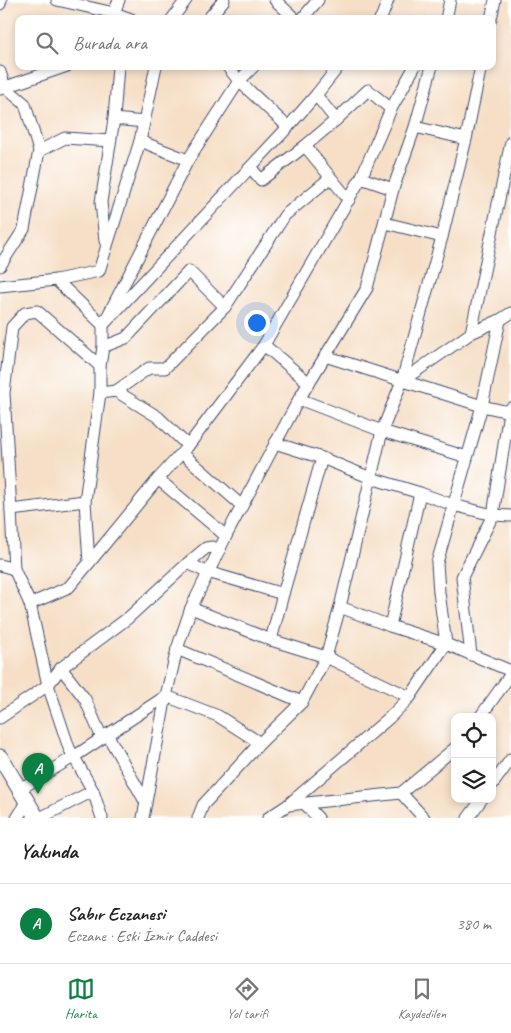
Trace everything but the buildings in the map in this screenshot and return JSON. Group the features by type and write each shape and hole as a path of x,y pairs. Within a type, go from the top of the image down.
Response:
{"main road":[{"path":"0,757 38,818"}],"street":[{"path":"0,4 1,0"},
{"path":"57,0 110,15"},
{"path":"114,15 120,0"},
{"path":"175,15 186,0"},
{"path":"211,15 224,0"},
{"path":"275,0 298,15"},
{"path":"305,15 318,0"},
{"path":"382,15 388,0"},
{"path":"492,15 495,0"},
{"path":"444,15 450,3"},
{"path":"3,88 55,70"},
{"path":"106,246 101,202 114,119 118,70"},
{"path":"230,70 239,81 288,127"},
{"path":"89,563 85,500 100,393 103,325 188,160 239,81 250,70"},
{"path":"103,325 251,168 336,70"},
{"path":"30,604 69,587 185,450 264,345 361,178 391,109 413,70"},
{"path":"143,818 166,696 177,649 191,608 226,536 299,398 367,288 393,189 415,127 431,70"},
{"path":"198,818 203,805 302,702 326,657 340,607 382,432 402,381 442,237 466,139 480,70"},
{"path":"0,72 3,88 24,104 39,151 24,229 0,266"},
{"path":"0,286 56,280 99,271 140,141 155,72"},
{"path":"251,168 261,180 336,120 368,90 391,109"},
{"path":"316,95 336,120"},
{"path":"114,119 144,122"},
{"path":"415,127 466,139"},
{"path":"39,151 65,138 110,141"},
{"path":"140,141 188,160"},
{"path":"471,333 511,142"},
{"path":"305,146 349,200"},
{"path":"100,393 116,391 149,368 165,368 225,307 285,215 330,178"},
{"path":"361,178 393,189"},
{"path":"385,222 442,237"},
{"path":"103,347 126,338 189,270 225,307"},
{"path":"56,280 103,325"},
{"path":"100,366 37,311 25,313 12,327 4,393 14,569 30,604 48,685 70,748 93,791 102,818"},
{"path":"402,381 471,333 511,313"},
{"path":"268,818 288,806 389,718 410,697 446,644 437,563 482,406 500,320"},
{"path":"264,345 309,383"},
{"path":"325,356 482,406 510,410 493,514 462,577 471,655"},
{"path":"116,391 158,417 185,450 242,506"},
{"path":"299,398 382,432 467,457"},
{"path":"275,443 453,505 511,516"},
{"path":"271,640 322,458"},
{"path":"158,480 226,536"},
{"path":"390,626 420,493"},
{"path":"11,510 85,500"},
{"path":"0,718 48,685 61,668 128,618 206,548 220,548"},
{"path":"188,563 200,570 283,594"},
{"path":"0,566 14,569"},
{"path":"340,607 446,644 511,672 483,713"},
{"path":"191,608 271,640 326,657 410,697"},
{"path":"177,649 302,702"},
{"path":"61,668 86,699 104,736 146,803"},
{"path":"17,818 24,795 75,756 166,696"},
{"path":"166,696 218,716 260,744"},
{"path":"288,806 401,793 451,751"},
{"path":"496,781 511,759"},
{"path":"496,782 511,780"},
{"path":"38,818 93,791"},
{"path":"401,793 424,818"},
{"path":"468,818 479,803"},
{"path":"305,804 318,818"}],"place":[{"name":"Sabır Eczanesi","path":"38,794"}]}
